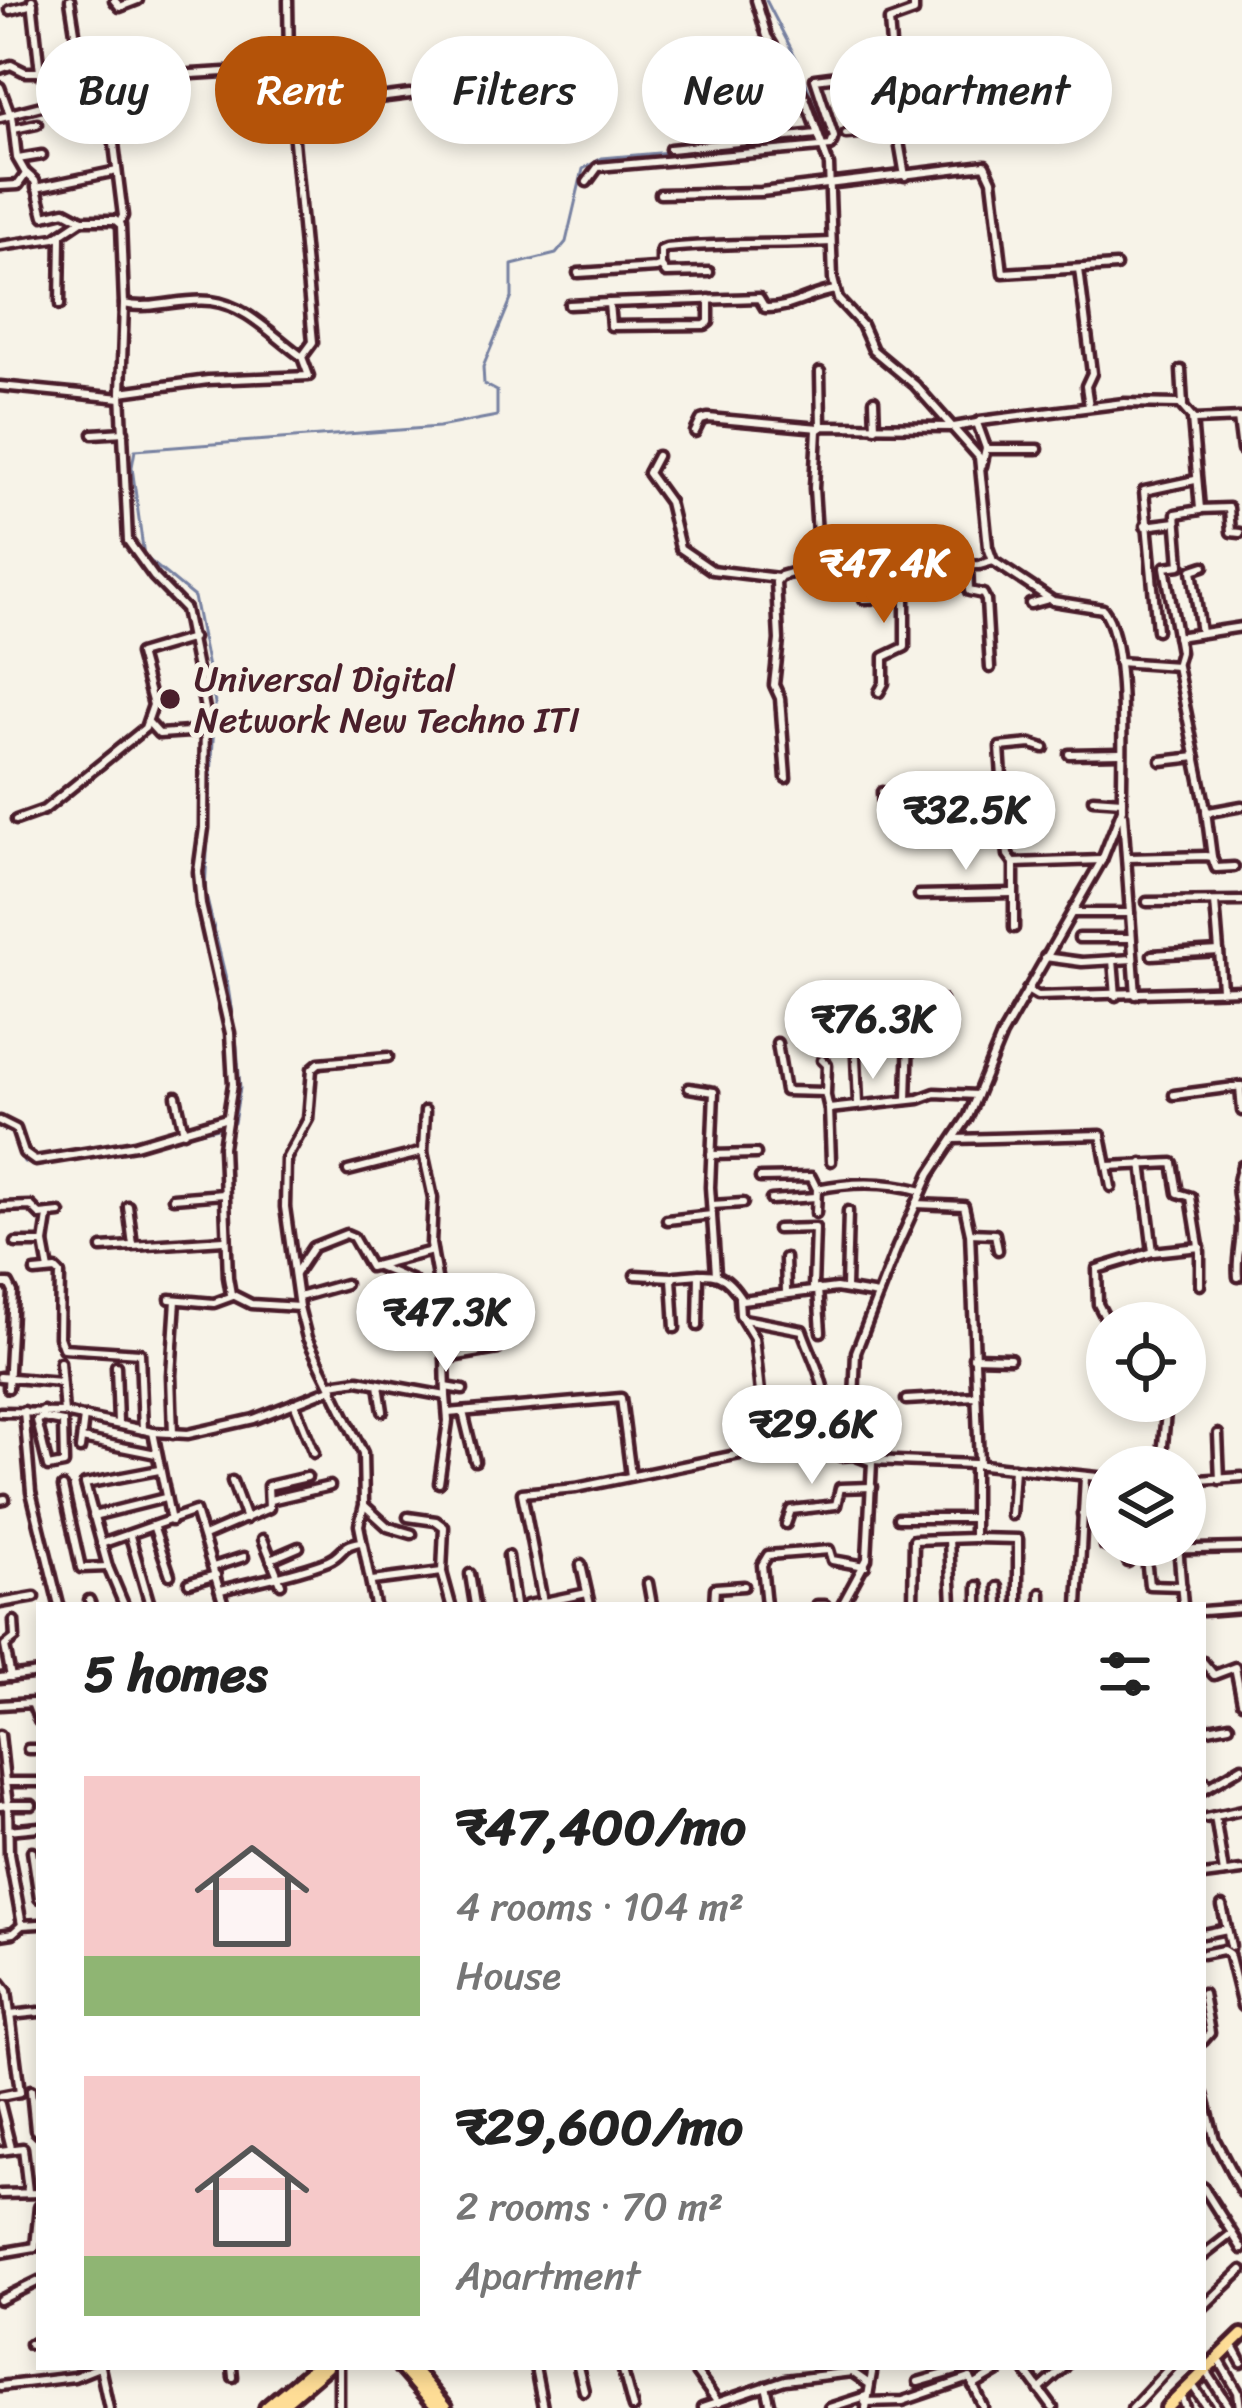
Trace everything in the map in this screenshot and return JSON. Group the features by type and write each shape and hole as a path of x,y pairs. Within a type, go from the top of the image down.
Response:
{"highway":[{"path":"1178,2406 1240,2343"},
{"path":"1178,2406 1240,2343"},
{"path":"266,2408 311,2370"},
{"path":"278,2408 322,2370"},
{"path":"403,2370 436,2408"},
{"path":"414,2370 446,2408"}],"street":[{"path":"70,0 77,36"},
{"path":"114,0 121,7 138,0"},
{"path":"287,36 288,0"},
{"path":"756,0 768,36"},
{"path":"670,149 819,140 834,144 815,79 893,69 889,21 914,12 914,0"},
{"path":"10,10 33,2 36,36"},
{"path":"0,69 11,65 36,72"},
{"path":"0,87 18,159 35,181 44,216 67,212 82,220 120,223"},
{"path":"387,97 410,94"},
{"path":"806,101 829,165 835,290 841,303 862,325 873,350 954,428 982,466"},
{"path":"0,118 36,107"},
{"path":"14,129 36,124"},
{"path":"587,182 598,166 819,140"},
{"path":"114,144 123,216 121,395 128,541 185,609 206,709 204,828 198,872 230,1033 233,1084 227,1118 224,1240 233,1296"},
{"path":"294,144 313,342 302,357"},
{"path":"899,144 905,176"},
{"path":"18,159 41,155"},
{"path":"660,194 761,192 987,165 1003,274 1116,266"},
{"path":"36,188 117,171"},
{"path":"0,187 18,184 26,174"},
{"path":"0,246 61,236 82,220"},
{"path":"60,305 61,236"},
{"path":"661,266 666,248 740,241 760,245 831,242"},
{"path":"578,273 661,266 673,274 709,272"},
{"path":"1079,269 1092,373 1086,387 1089,406"},
{"path":"569,305 759,298 765,308 785,308 811,293 835,290"},
{"path":"609,303 610,326 705,325 709,299"},
{"path":"124,304 217,302 261,325 302,357 309,373"},
{"path":"1181,370 1183,405 1192,419 1200,510"},
{"path":"817,567 814,488 820,372"},
{"path":"0,386 121,395 208,380 307,378 309,373"},
{"path":"309,373 321,374"},
{"path":"874,400 874,428"},
{"path":"694,432 706,418 820,427 954,428 1089,406 1183,405"},
{"path":"1192,419 1240,418 1242,450"},
{"path":"977,423 986,449 982,466 993,561 1048,598 1103,609 1112,625 1136,995"},
{"path":"93,434 124,432"},
{"path":"986,449 1038,449"},
{"path":"657,456 648,473 668,498 680,548 712,570 778,578 817,567 993,561"},
{"path":"1157,630 1145,489 1195,480"},
{"path":"1234,867 1216,868 1212,857 1176,666 1178,637 1165,567 1180,565 1176,514 1228,508 1232,532 1240,532"},
{"path":"1145,526 1176,522"},
{"path":"864,599 886,598 888,570 902,565"},
{"path":"880,692 884,657 905,647 902,565"},
{"path":"968,565 969,591 986,600 990,668"},
{"path":"1201,633 1192,569 1204,566"},
{"path":"778,578 774,685 780,698 787,778"},
{"path":"1150,584 1166,582"},
{"path":"1030,604 1048,598"},
{"path":"1178,637 1242,627"},
{"path":"16,820 44,811 148,722 153,705 139,655 193,638"},
{"path":"1118,662 1176,666"},
{"path":"148,722 162,735 205,731"},
{"path":"1014,928 1014,863 1008,855 1000,748 1030,743 1044,748"},
{"path":"1069,754 1121,753"},
{"path":"1161,761 1196,757"},
{"path":"882,792 888,815 929,817 940,824 1005,823"},
{"path":"1093,799 1122,805"},
{"path":"854,1455 854,1358 878,1295 933,1168 956,1139 1027,990 1102,860 1122,805"},
{"path":"1206,811 1242,806"},
{"path":"1128,858 1212,857"},
{"path":"1014,863 1102,860"},
{"path":"919,895 1012,893"},
{"path":"1147,902 1242,901"},
{"path":"1215,902 1222,989"},
{"path":"1072,913 1130,914"},
{"path":"1078,938 1131,938"},
{"path":"1152,955 1220,951"},
{"path":"1045,957 1066,962 1133,959"},
{"path":"1113,960 1116,996"},
{"path":"1027,990 1037,996 1242,990"},
{"path":"907,1100 910,999 941,1000"},
{"path":"777,1042 784,1091 826,1093"},
{"path":"376,1602 359,1526 364,1505 363,1453 307,1338 285,1207 286,1159 308,1119 312,1069 320,1064 388,1057"},
{"path":"856,1057 858,1103"},
{"path":"822,1060 827,1065 831,1161"},
{"path":"1174,1095 1241,1087 1242,1111"},
{"path":"689,1088 714,1092 711,1155 716,1274"},
{"path":"829,1108 935,1093 976,1095"},
{"path":"176,1096 184,1132"},
{"path":"425,1111 423,1152 433,1192 432,1250 446,1358 448,1413 440,1483"},
{"path":"0,1121 16,1129 31,1161 135,1144 227,1118"},
{"path":"956,1139 1101,1135 1112,1187"},
{"path":"348,1171 423,1152"},
{"path":"711,1155 756,1154"},
{"path":"1108,1166 1173,1162 1178,1193 1190,1195 1200,1247 1200,1286"},
{"path":"1144,1164 1153,1252"},
{"path":"1238,1277 1236,1255 1242,1233 1235,1186 1242,1166"},
{"path":"760,1178 811,1177 817,1194 816,1213"},
{"path":"771,1201 873,1182 922,1191"},
{"path":"172,1198 224,1194"},
{"path":"712,1205 743,1203"},
{"path":"916,1204 964,1206 970,1232 976,1396 974,1538"},
{"path":"0,1207 31,1206 38,1215 60,1213"},
{"path":"128,1206 133,1245"},
{"path":"846,1288 848,1210"},
{"path":"48,1215 44,1243 50,1270"},
{"path":"668,1220 712,1216"},
{"path":"777,1229 815,1228 821,1332"},
{"path":"970,1232 995,1234 998,1250"},
{"path":"295,1274 313,1247 346,1234 353,1237 365,1263 413,1282 428,1309 443,1309"},
{"path":"102,1248 224,1240"},
{"path":"16,1243 44,1243"},
{"path":"1098,1302 1097,1269 1153,1252 1200,1247"},
{"path":"377,1266 432,1250"},
{"path":"785,1258 786,1292"},
{"path":"35,1272 56,1270 61,1277 59,1337 63,1348 140,1353 143,1430"},
{"path":"698,1325 699,1274"},
{"path":"635,1275 716,1274 734,1284 741,1318 754,1338 766,1447"},
{"path":"673,1277 675,1328"},
{"path":"0,1283 11,1285 14,1292 6,1382 61,1382"},
{"path":"172,1434 173,1300 214,1304 233,1296 251,1304 299,1302 345,1284"},
{"path":"739,1302 816,1289 846,1288 878,1295"},
{"path":"739,1302 748,1321 802,1330 813,1365 821,1372 826,1401"},
{"path":"392,1336 445,1338"},
{"path":"446,1358 498,1349"},
{"path":"973,1357 1010,1358"},
{"path":"60,1362 64,1413"},
{"path":"116,1366 118,1423"},
{"path":"0,1412 24,1411 42,1415 63,1423 64,1464 48,1467 37,1420 42,1415 64,1413 172,1434 230,1426 348,1379 446,1396"},
{"path":"379,1385 383,1411"},
{"path":"446,1387 463,1390"},
{"path":"906,1400 976,1396"},
{"path":"448,1413 621,1398 631,1476"},
{"path":"294,1403 314,1453"},
{"path":"24,1411 31,1492 58,1602"},
{"path":"463,1412 476,1461"},
{"path":"80,1449 84,1417"},
{"path":"153,1432 171,1521"},
{"path":"1218,1434 1220,1480"},
{"path":"82,1439 156,1454"},
{"path":"542,1602 521,1494 766,1447 821,1443 841,1456 871,1460 976,1464 1085,1476 1078,1602"},
{"path":"844,1602 865,1566 871,1460"},
{"path":"1011,1515 1014,1468"},
{"path":"123,1602 85,1484 159,1470"},
{"path":"1206,1480 1242,1477"},
{"path":"204,1536 268,1508 268,1486 307,1478"},
{"path":"232,1480 246,1519"},
{"path":"270,1500 330,1486"},
{"path":"63,1487 81,1568 108,1567"},
{"path":"786,1524 789,1511 836,1505 840,1489 872,1487"},
{"path":"93,1516 165,1498"},
{"path":"364,1505 388,1527 412,1534"},
{"path":"101,1544 195,1511 223,1602"},
{"path":"1082,1514 1086,1515"},
{"path":"408,1517 442,1523 442,1572 450,1602"},
{"path":"898,1518 974,1518"},
{"path":"154,1528 170,1575"},
{"path":"130,1536 150,1602"},
{"path":"913,1602 912,1542 974,1538 1018,1539 1018,1602"},
{"path":"263,1539 280,1581"},
{"path":"949,1539 952,1602"},
{"path":"220,1590 280,1581 330,1560 345,1544 361,1542"},
{"path":"271,1559 299,1547"},
{"path":"1206,1548 1241,1548"},
{"path":"766,1602 762,1565 768,1555 829,1550 832,1561 865,1566"},
{"path":"508,1556 515,1602"},
{"path":"189,1582 244,1557"},
{"path":"581,1565 589,1602"},
{"path":"1180,1566 1183,1602"},
{"path":"1147,1567 1149,1585 1181,1586"},
{"path":"372,1581 442,1572"},
{"path":"470,1574 475,1602"},
{"path":"648,1582 651,1602"},
{"path":"714,1602 715,1588 744,1586"},
{"path":"978,1586 978,1602"},
{"path":"998,1587 999,1602"},
{"path":"546,1602 587,1593"},
{"path":"1041,1593 1041,1602"},
{"path":"0,1604 35,1597"},
{"path":"1206,1611 1242,1608"},
{"path":"10,1677 5,1646 15,1639 14,1621"},
{"path":"1206,1666 1214,1675 1235,1667 1242,1702"},
{"path":"0,1678 36,1673"},
{"path":"0,1706 32,1702 36,1713"},
{"path":"1206,1729 1229,1725"},
{"path":"0,1735 6,1827 22,1925"},
{"path":"28,1749 36,1749"},
{"path":"1206,1783 1242,1767"},
{"path":"5,1782 36,1782"},
{"path":"4,1805 34,1808"},
{"path":"1224,1873 1211,1817 1242,1810"},
{"path":"32,1851 36,1878"},
{"path":"1206,1876 1242,1874"},
{"path":"1222,1906 1242,2006"},
{"path":"0,1935 36,1924"},
{"path":"1206,1933 1227,1929"},
{"path":"1206,1953 1228,1948 1241,1935"},
{"path":"0,1982 5,1985 20,2092"},
{"path":"10,2015 36,2012"},
{"path":"11,2148 0,2100 35,2089 36,2132"},
{"path":"1206,2106 1215,2140 1242,2192"},
{"path":"0,2151 22,2148 28,2191"},
{"path":"0,2194 36,2192"},
{"path":"1206,2192 1242,2249"},
{"path":"1206,2254 1232,2234"},
{"path":"0,2253 35,2247 36,2237"},
{"path":"1206,2304 1242,2270"},
{"path":"0,2300 36,2282"},
{"path":"1240,2343 1242,2363"},
{"path":"1221,2363 1235,2386 1240,2408"},
{"path":"0,2386 74,2378 92,2370"},
{"path":"100,2370 110,2408"},
{"path":"232,2370 233,2377"},
{"path":"339,2370 339,2408"},
{"path":"537,2370 543,2408"},
{"path":"579,2370 584,2391"},
{"path":"623,2370 633,2408"},
{"path":"693,2370 711,2406 766,2386 852,2372 868,2383"},
{"path":"798,2370 803,2380"},
{"path":"866,2402 872,2370"},
{"path":"932,2370 934,2378"},
{"path":"918,2383 960,2370"},
{"path":"967,2370 983,2408"},
{"path":"829,2408 903,2401 998,2370"},
{"path":"1025,2370 1052,2408"},
{"path":"1039,2390 1062,2370"},
{"path":"1132,2408 1167,2370"},
{"path":"1209,2375 1228,2405"},
{"path":"766,2386 771,2408"},
{"path":"1195,2389 1208,2408"}],"waterway":[{"path":"230,1124 240,1088 237,1047 205,891 215,703 194,597 144,556 132,467 135,450 439,427 497,416 497,391 484,384 483,367 512,297 512,265 556,254 566,242 583,169 602,158 827,138 797,60 766,0"},
{"path":"147,1144 222,1127"},
{"path":"0,1128 11,1133 24,1162 39,1165 85,1156"}],"place":[{"name":"Universal Digital Network New Techno ITI","path":"170,699"}]}
